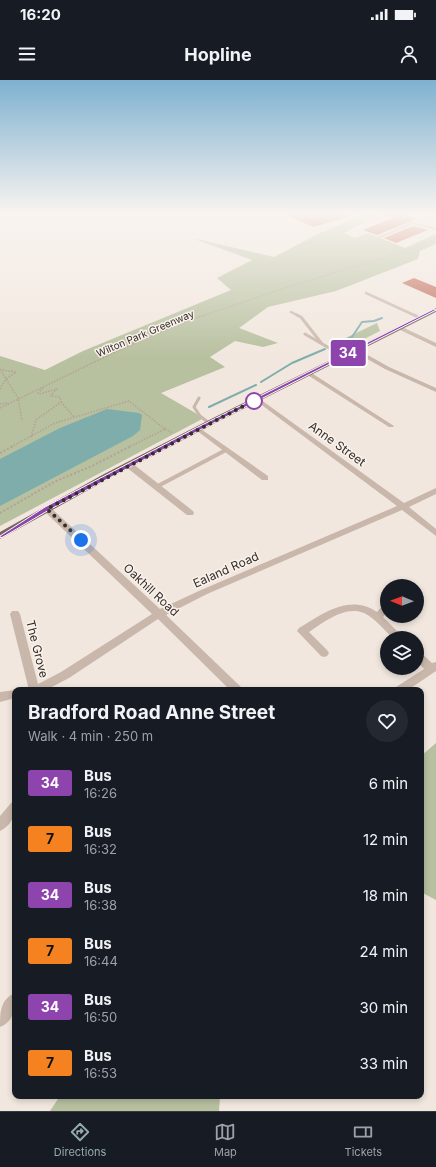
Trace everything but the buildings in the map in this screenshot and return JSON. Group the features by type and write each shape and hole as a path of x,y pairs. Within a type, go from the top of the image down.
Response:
{"main road":[{"path":"0,536 47,509 209,423 436,310"}],"street":[{"path":"400,328 436,345"},
{"path":"354,350 387,368 436,390"},
{"path":"308,373 391,426"},
{"name":"Anne Street","path":"257,399 436,533"},
{"path":"198,429 265,478"},
{"path":"129,465 190,513"},
{"name":"Ealand Road","path":"41,687 65,675 159,614 204,592 403,507 436,491"},
{"name":"Oakhill Road","path":"47,509 234,687"},
{"path":"324,653 302,631 339,610 354,607 367,610 391,631"},
{"name":"The Grove","path":"15,614 34,687"},
{"path":"377,618 380,615"},
{"path":"404,687 434,667 424,661"},
{"path":"0,697 12,695"},
{"path":"0,825 12,811"},
{"path":"0,1020 12,1004"}],"lane":[{"path":"366,292 420,318"},
{"path":"291,312 301,317 322,344"},
{"path":"305,334 343,356"},
{"path":"199,398 194,407 200,416 209,423"},
{"path":"156,487 226,450"}],"path":[{"name":"Wilton Park Greenway","path":"0,408 115,352 176,325 253,298 370,262"},
{"path":"1,370 18,398 22,421"},
{"path":"0,389 7,379 16,372 1,370"},
{"path":"43,387 38,393 39,394 57,389 58,390 50,396 60,397 61,402 74,417"},
{"path":"0,404 10,402 18,398"},
{"path":"0,453 56,424 74,417 129,401 165,428 92,466 56,481 0,513"},
{"path":"31,437 36,420 61,402"}],"green space":[{"path":"248,262 410,262 336,291 268,307 239,328 278,343 263,347 235,341 210,357 225,367 161,393 204,418 0,526 0,356 45,370 83,351 231,290 217,278"},
{"path":"377,323 380,331 342,350 333,344"},
{"path":"436,743 436,900 424,894 424,753"},
{"path":"58,1099 220,1099 219,1111 50,1111"}],"water":[{"path":"107,409 139,413 142,415 140,430 133,436 0,506 0,459 60,428"}],"waterway":[{"path":"332,346 352,337 362,322 374,321 382,318"},
{"path":"261,382 292,363 325,349"},
{"path":"209,407 256,385"}],"bus line":[{"name":"34","path":"0,536 47,509 198,429 436,310"}],"route":[{"path":"81,540 47,509 257,399 254,401"}]}
